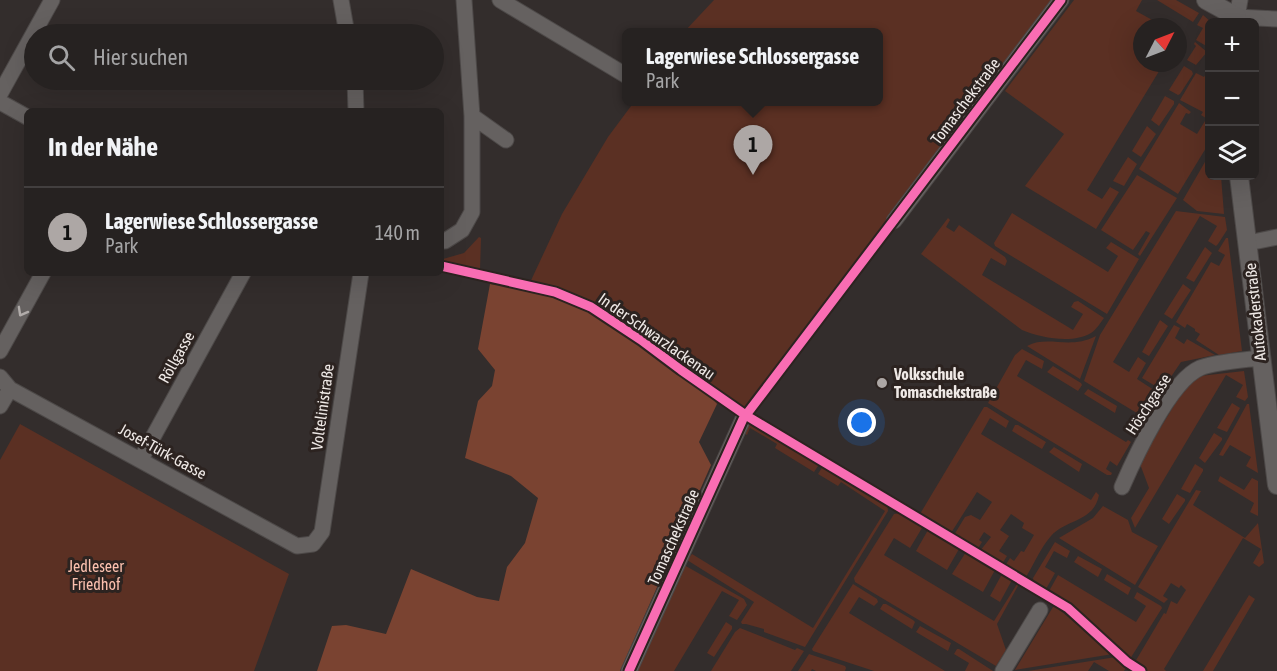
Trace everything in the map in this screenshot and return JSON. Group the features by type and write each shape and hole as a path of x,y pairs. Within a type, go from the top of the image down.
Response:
{"street":[{"path":"39,24 52,0"},
{"path":"341,0 345,24"},
{"path":"444,241 462,230 472,212 472,116 464,0"},
{"path":"500,0 622,73"},
{"name":"Tomaschekstraße","path":"894,221 1061,0"},
{"path":"1206,0 1238,13 1277,19"},
{"path":"0,94 24,51"},
{"path":"355,90 356,108"},
{"path":"0,102 24,115"},
{"path":"472,116 506,140"},
{"name":"Autokaderstraße","path":"1240,180 1277,484"},
{"path":"1248,243 1277,237"},
{"path":"0,351 41,276"},
{"name":"Röllgasse","path":"141,459 241,276"},
{"name":"Voltelinistraße","path":"313,544 322,532 361,276"},
{"name":"Höschgasse","path":"1122,487 1137,453 1182,381 1201,368 1260,358"},
{"path":"0,406 5,383"},
{"name":"Josef-Türk-Gasse","path":"5,383 297,546 313,544"},
{"name":"Tomaschekstraße","path":"628,671 743,419 747,416"},
{"path":"1003,671 1040,610"}],"green space":[{"path":"714,0 1053,0 883,225 883,231 748,409 743,411 721,395 717,404 702,390 590,311 559,297 527,289 562,214 608,137 631,106 883,106 883,28 688,28"},
{"path":"1074,0 1142,0 1136,11 1149,18 1133,18 1133,72 1159,72 1087,190 1102,199 1110,187 1119,192 1096,229 1025,186 1064,134 1005,91"},
{"path":"1157,0 1176,0 1199,13 1193,22"},
{"path":"1203,15 1206,18 1205,45 1196,40 1203,28 1197,25"},
{"path":"1195,42 1205,50 1205,54 1196,65 1187,60 1196,46"},
{"path":"1187,68 1192,71 1193,74 1180,94 1169,90 1180,72 1187,72"},
{"path":"1196,73 1204,77 1205,75 1205,118 1201,115 1203,112 1180,100"},
{"path":"1165,96 1174,101 1174,104 1159,126 1151,120"},
{"path":"1179,103 1191,112 1186,113 1180,124 1197,134 1205,121 1205,150 1178,194 1139,169"},
{"path":"1147,126 1156,134 1141,157 1132,151"},
{"path":"1128,157 1137,164 1124,186 1113,181"},
{"path":"1205,162 1205,180 1221,180 1224,214 1197,211 1183,200"},
{"path":"1137,175 1177,198 1140,256 1138,254 1150,233 1146,231 1133,250 1101,230"},
{"path":"1176,211 1225,217 1227,230 1216,246 1208,241 1217,226 1200,216 1113,362 1129,372 1138,357 1146,363 1137,379 1160,394 1153,407 1145,403 1141,411 1147,415 1145,418 1084,381 1100,335"},
{"path":"1012,213 1108,272 1118,256 1106,248 1111,242 1139,259 1107,314 995,246 994,243"},
{"path":"948,218 950,220 946,227 954,232 959,225 1005,257 1007,261 1005,266 991,258 982,275 1073,330 1083,314 1071,307 1074,302 1078,301 1104,318 1091,333 1075,338 1047,337 1022,330 921,254"},
{"path":"479,237 481,238 480,270 444,262 444,259 464,253"},
{"path":"1228,238 1242,351 1219,355 1196,340 1200,334 1195,329 1187,324 1185,328 1176,322 1211,262 1219,266 1225,255 1218,251"},
{"path":"1205,247 1212,253 1194,282 1186,278"},
{"path":"1183,284 1191,290 1172,319 1164,314"},
{"path":"1160,320 1168,326 1149,356 1142,352"},
{"path":"1174,325 1180,328 1175,338 1184,344 1187,339 1215,355 1181,362 1162,390 1142,378"},
{"path":"1096,336 1080,379 1027,346 1043,342 1077,342"},
{"path":"1022,349 1044,361 1042,369 1026,360 1017,376 1126,442 1128,440 1131,442 1117,466 1110,461 1106,469 1112,473 1111,475 1107,475 988,403 1015,355"},
{"path":"1053,366 1081,383 1078,391 1047,372"},
{"path":"1244,371 1248,397 1245,401 1236,397 1243,385 1226,375 1135,528 1131,518 1149,488 1140,464 1141,460 1187,384 1200,376"},
{"path":"1088,389 1117,406 1115,413 1084,394"},
{"path":"1232,403 1240,408 1227,432 1217,428"},
{"path":"1249,404 1258,473 1246,466 1251,457 1230,445 1223,456 1219,455"},
{"path":"984,407 1009,421 1006,428 990,418 981,434 1091,500 1096,492 1099,495 1092,510 1057,530 1051,536 1024,578 1005,566 1010,558 1014,561 1021,551 1024,552 1034,535 1022,528 1024,523 1011,514 1000,530 1009,536 999,551 1007,556 1002,564 980,551 991,537 984,532 977,550 954,535 965,517 971,515 980,520 992,502 977,492 951,533 920,514"},
{"path":"752,422 820,463 814,472 775,448 777,444 750,428 747,435 744,433 748,424"},
{"name":"Jedleseer Friedhof","path":"20,424 289,574 254,671 0,671 0,460"},
{"path":"1015,425 1046,442 1042,449 1012,431"},
{"path":"1214,433 1222,440 1205,463 1199,458"},
{"path":"1054,447 1082,464 1079,472 1049,452"},
{"path":"1195,464 1203,471 1190,493 1181,489"},
{"path":"823,466 887,504 888,511 805,647 764,632 764,629 742,624 741,622 754,602 687,560 692,554 813,628 885,511 841,482 838,486 818,474"},
{"path":"1220,476 1244,490 1252,478 1258,481 1258,516 1250,512 1254,503 1218,481"},
{"path":"1196,490 1201,491 1193,505 1245,538 1258,523 1264,563 1259,567 1253,563 1261,549 1243,538 1164,669 1166,671 1147,671 1135,662 1164,613 1166,614 1171,601 1177,604 1186,590 1181,585 1179,588 1171,583 1163,596 1168,599 1164,603 1138,587"},
{"path":"1177,494 1185,501 1169,524 1162,519"},
{"path":"1103,506 1128,520 1132,532 1158,546 1135,585 1059,538 1093,518"},
{"path":"901,513 921,525 922,528 910,548 894,538 884,555 994,621 1019,584 997,624 1006,650 996,666 855,582 854,578 894,514"},
{"path":"928,530 959,549 947,570 916,551"},
{"path":"1055,542 1070,551 1067,558 1054,551 1045,567 1055,573 1046,589 1043,589 1034,584 1033,578"},
{"path":"966,552 995,570 983,592 952,574"},
{"path":"1078,556 1102,569 1098,577 1074,562"},
{"path":"684,565 744,599 747,605 737,620 729,616 739,600 722,591 674,671 637,671"},
{"path":"1002,574 1012,580 1000,602 990,596"},
{"path":"1107,574 1131,588 1128,595 1104,580"},
{"path":"1058,575 1136,622 1146,606 1134,598 1137,592 1161,606 1162,608 1130,659 1069,606 1048,593"},
{"path":"853,584 877,599 878,602 874,606 859,597 849,613 945,671 874,671 813,651 812,649"},
{"path":"1249,595 1255,599 1213,671 1203,671"},
{"path":"883,604 913,620 915,622 912,629 880,609"},
{"path":"1053,607 1056,607 1113,654 1015,670"},
{"path":"726,622 732,626 732,629 714,657 707,653"},
{"path":"920,626 951,643 948,651 916,632"},
{"path":"740,628 795,650 797,648 804,651 791,671 711,671 735,632"},
{"path":"957,649 993,671 965,671 969,663 954,654"},
{"path":"809,654 845,666 845,671 812,669 811,671 798,671"},
{"path":"1116,657 1127,666 1124,671 1109,671 1094,662 1088,671 1028,671"}],"shaded area":[{"path":"490,284 524,289 574,303 619,329 702,390 717,404 699,442 711,465 620,671 317,671 332,626 346,625 386,634 411,569 477,597 499,601 507,567 525,543 538,498 511,476 465,458 478,401 492,386 495,370 478,349"}],"cycle path":[{"path":"629,671 743,419 1061,0"},
{"name":"In der Schwarzlackenau","path":"444,267 555,292 591,307 747,416 1068,608 1127,662 1141,671"}],"place":[{"name":"Lagerwiese Schlossergasse","path":"753,175"},
{"name":"Volksschule Tomaschekstraße","path":"882,383"}]}
